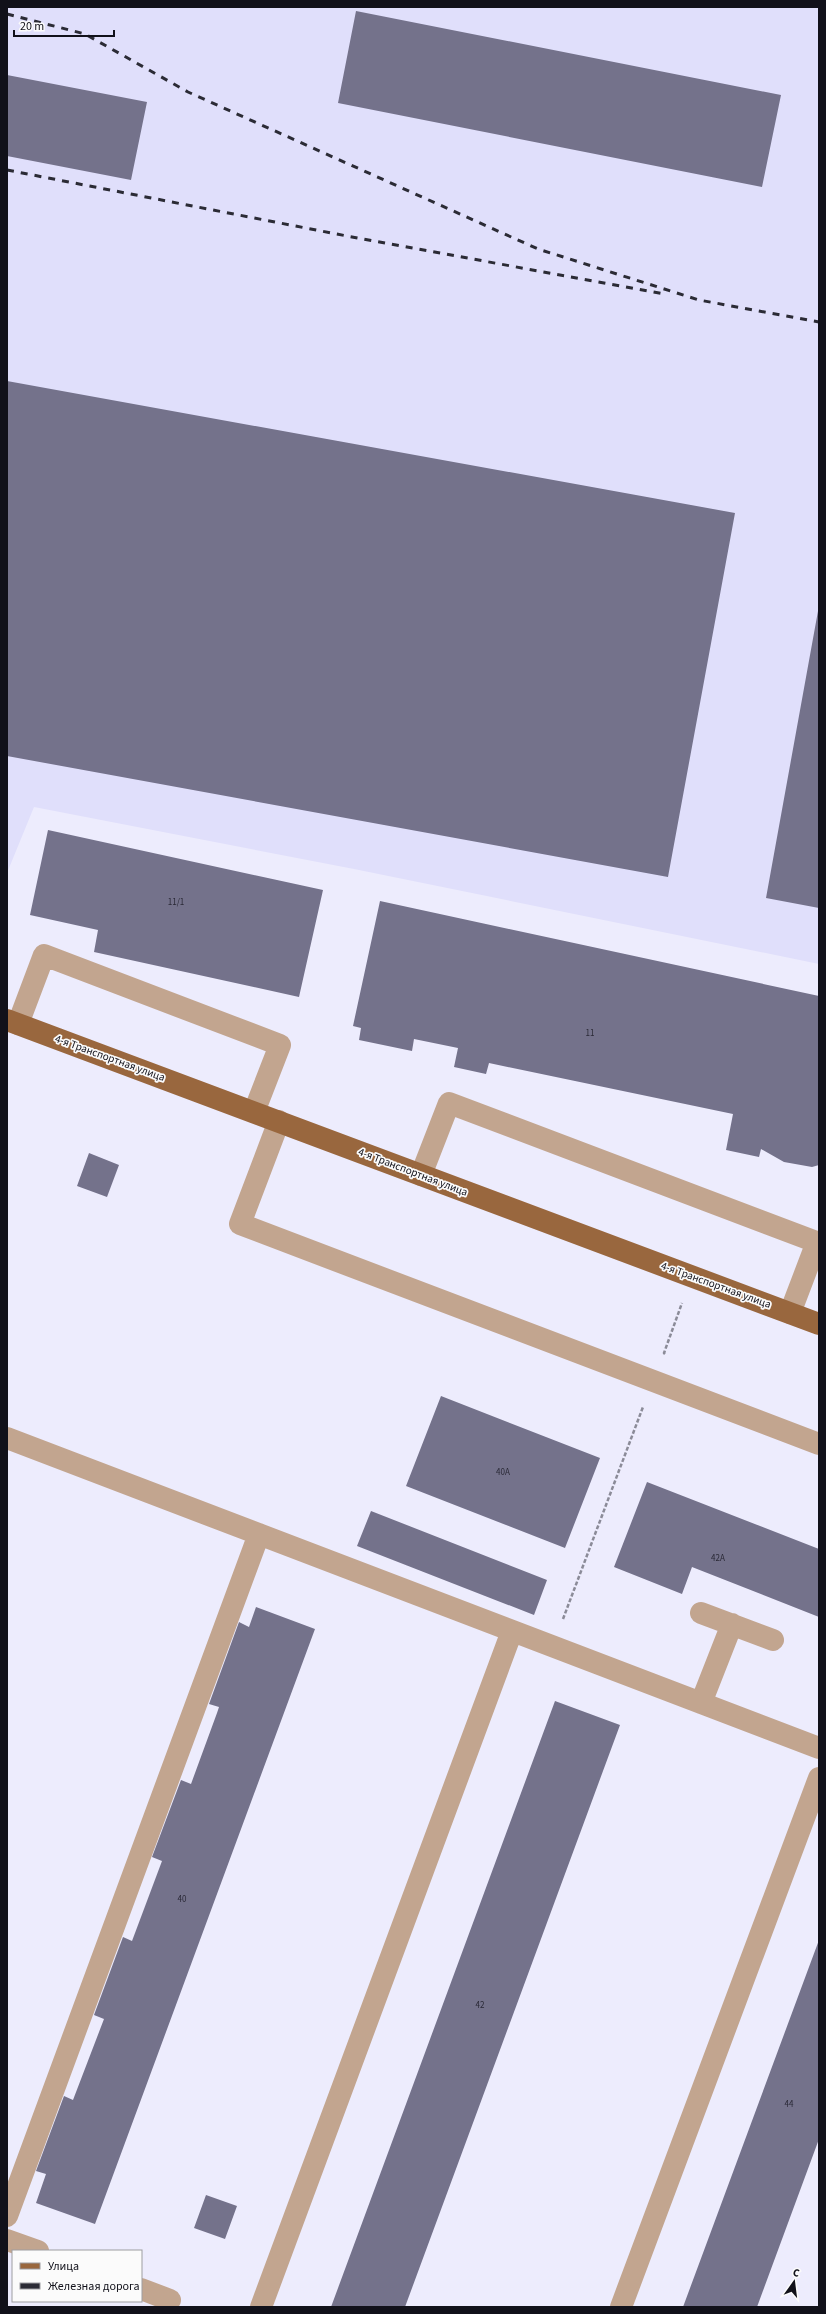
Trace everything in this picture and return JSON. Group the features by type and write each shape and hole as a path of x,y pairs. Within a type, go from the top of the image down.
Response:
{"main road":[{"name":"4-я Транспортная улица","path":"12,1022 819,1324"}],"street":[{"path":"12,1022 44,955 280,1045 254,1112"},
{"path":"421,1175 449,1103 818,1243 790,1313"},
{"path":"279,1122 240,1224 819,1444"},
{"path":"7,1438 819,1748"},
{"path":"7,2216 259,1534"},
{"path":"701,1613 773,1640"},
{"path":"701,1703 732,1624"},
{"path":"261,2307 512,1630"},
{"path":"620,2307 819,1778"},
{"path":"7,2240 35,2250"},
{"path":"142,2289 170,2300"}],"path":[{"path":"553,1646 693,1276"},
{"path":"656,1350 671,1356"}],"shaded area":[{"path":"7,7 819,7 819,964 354,869 34,807 7,873"}],"building":[{"path":"356,11 781,95 762,187 338,103"},
{"path":"7,75 147,102 131,180 7,156"},
{"path":"7,381 735,513 668,877 7,756"},
{"path":"819,611 819,908 766,898"},
{"path":"48,830 323,890 299,997 94,952 98,930 30,915"},
{"path":"380,901 819,996 819,1165 812,1167 784,1162 761,1149 759,1157 726,1150 733,1114 489,1063 486,1074 454,1067 458,1048 414,1039 412,1051 359,1040 361,1028 353,1026"},
{"path":"89,1153 119,1165 107,1197 77,1186"},
{"path":"441,1396 600,1458 565,1548 406,1486"},
{"path":"647,1482 819,1549 819,1617 692,1567 682,1594 614,1567"},
{"path":"371,1511 547,1580 534,1615 357,1546"},
{"path":"256,1607 315,1629 95,2224 36,2203 46,2174 36,2171 64,2096 73,2100 104,2019 94,2015 123,1937 132,1941 162,1861 152,1857 181,1780 191,1784 219,1707 209,1704 239,1622 249,1627"},
{"path":"555,1701 620,1725 405,2307 331,2307"},
{"path":"819,1940 819,2139 757,2307 683,2307"},
{"path":"206,2195 237,2206 225,2239 194,2228"}],"railway":[{"path":"7,14 85,34 188,92 538,249 699,300 819,322"},
{"path":"7,170 347,236 664,294"}]}
